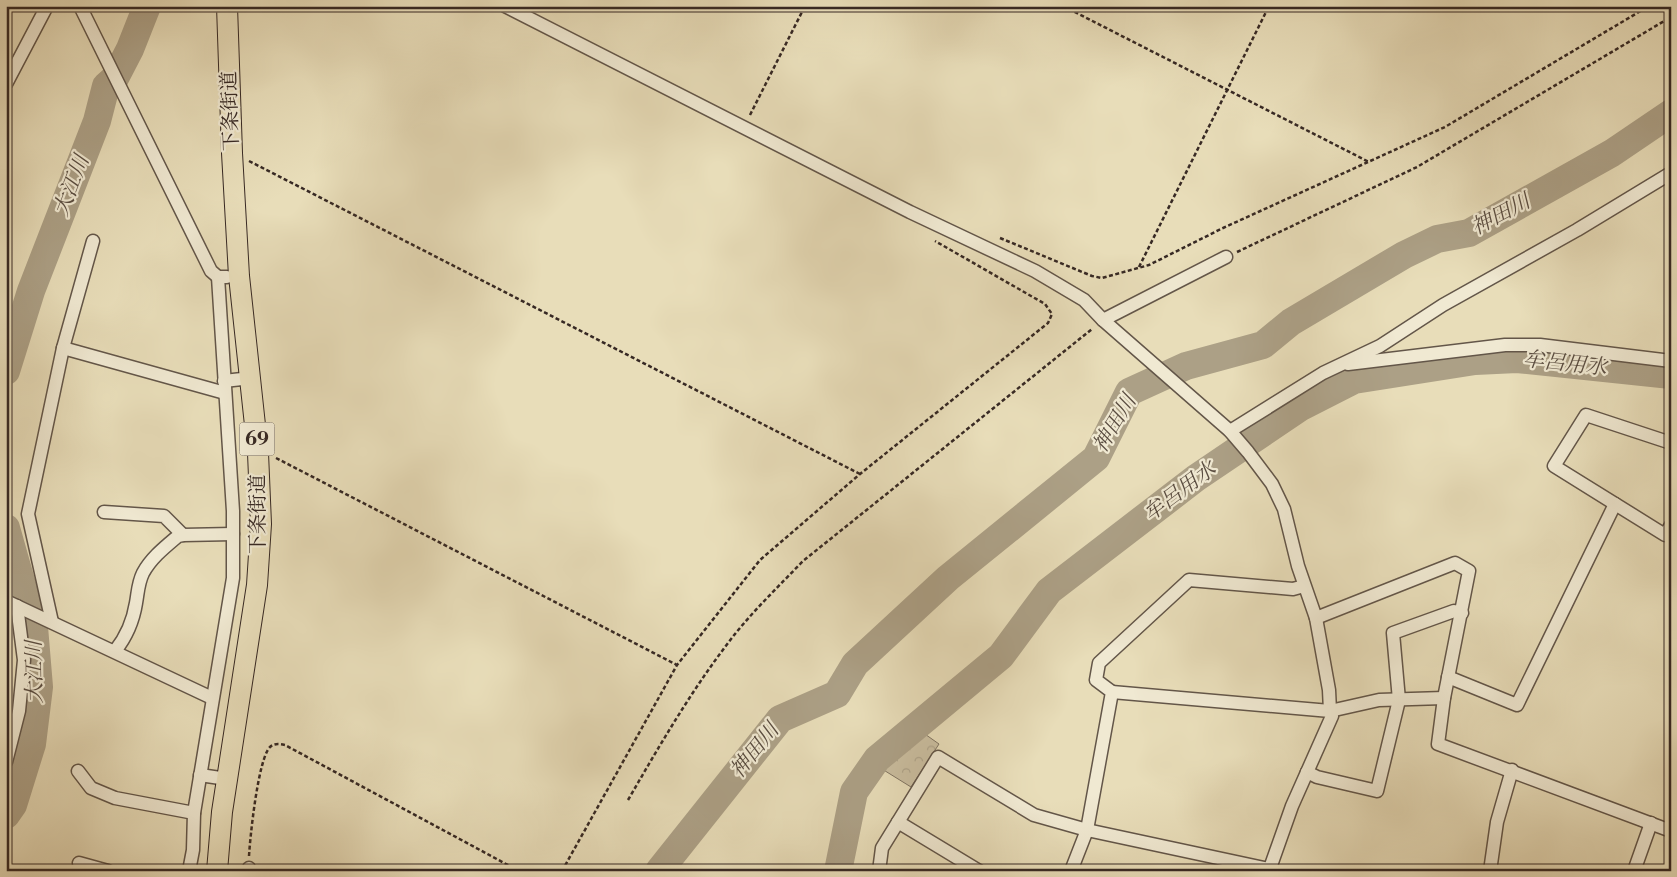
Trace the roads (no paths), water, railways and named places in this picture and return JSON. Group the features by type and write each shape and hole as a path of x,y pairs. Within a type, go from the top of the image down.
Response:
{"main road":[{"name":"下条街道","path":"218,871 227,779 257,585 261,524 258,453 240,276 232,153 227,6"}],"street":[{"path":"6,84 47,6"},
{"path":"80,6 211,271 218,277 240,276"},
{"path":"505,6 743,127 1036,271 1084,300 1106,323 1232,434 1272,484 1284,509 1304,586 1316,618 1332,716 1292,806 1269,870 1087,830 1034,815 938,757 882,848 878,871"},
{"path":"1232,434 1324,373 1380,346 1443,306 1577,230 1671,172"},
{"path":"52,622 28,514 63,348 93,241"},
{"path":"1106,323 1226,257"},
{"path":"189,871 193,850 194,813 212,698 231,599 233,534 218,277"},
{"path":"1343,364 1505,345 1540,346 1671,361"},
{"path":"63,348 224,387 251,378"},
{"path":"1671,443 1586,414 1554,466 1665,534 1671,525"},
{"path":"1448,677 1517,706 1615,504"},
{"path":"104,512 164,516 183,534"},
{"path":"115,651 127,635 133,620 137,589 143,573 167,546 183,534 233,534"},
{"path":"1316,618 1456,563 1469,571 1444,698 1438,744 1512,770 1671,831"},
{"path":"1304,586 1293,589 1188,580 1099,663 1096,680 1112,692 1330,711 1379,700 1444,698"},
{"path":"12,603 212,698"},
{"path":"6,762 19,711 24,660 12,603"},
{"path":"1307,772 1317,777 1377,792 1400,700 1393,633 1454,611 1462,613"},
{"path":"1071,871 1087,830 1112,692"},
{"path":"1490,871 1497,822 1512,770"},
{"path":"78,771 91,788 115,798 194,813"},
{"path":"200,775 227,779"},
{"path":"898,822 979,871"},
{"path":"1634,871 1651,822"},
{"path":"79,863 108,871"}],"waterway":[{"name":"大江川","path":"6,371 31,291 97,121 106,86 115,78 130,49 147,6"},
{"name":"神田川","path":"659,871 780,719 837,694 855,664 948,578 1096,458 1129,392 1186,366 1263,345 1291,322 1404,255 1437,239 1469,233 1612,153 1671,113"},
{"name":"牟呂用水","path":"838,871 854,792 877,759 1001,656 1049,591 1196,478 1301,407 1354,380 1475,361 1517,359 1671,375"},
{"name":"大江川","path":"6,528 34,627 39,687 32,744 13,805 6,815"}]}
